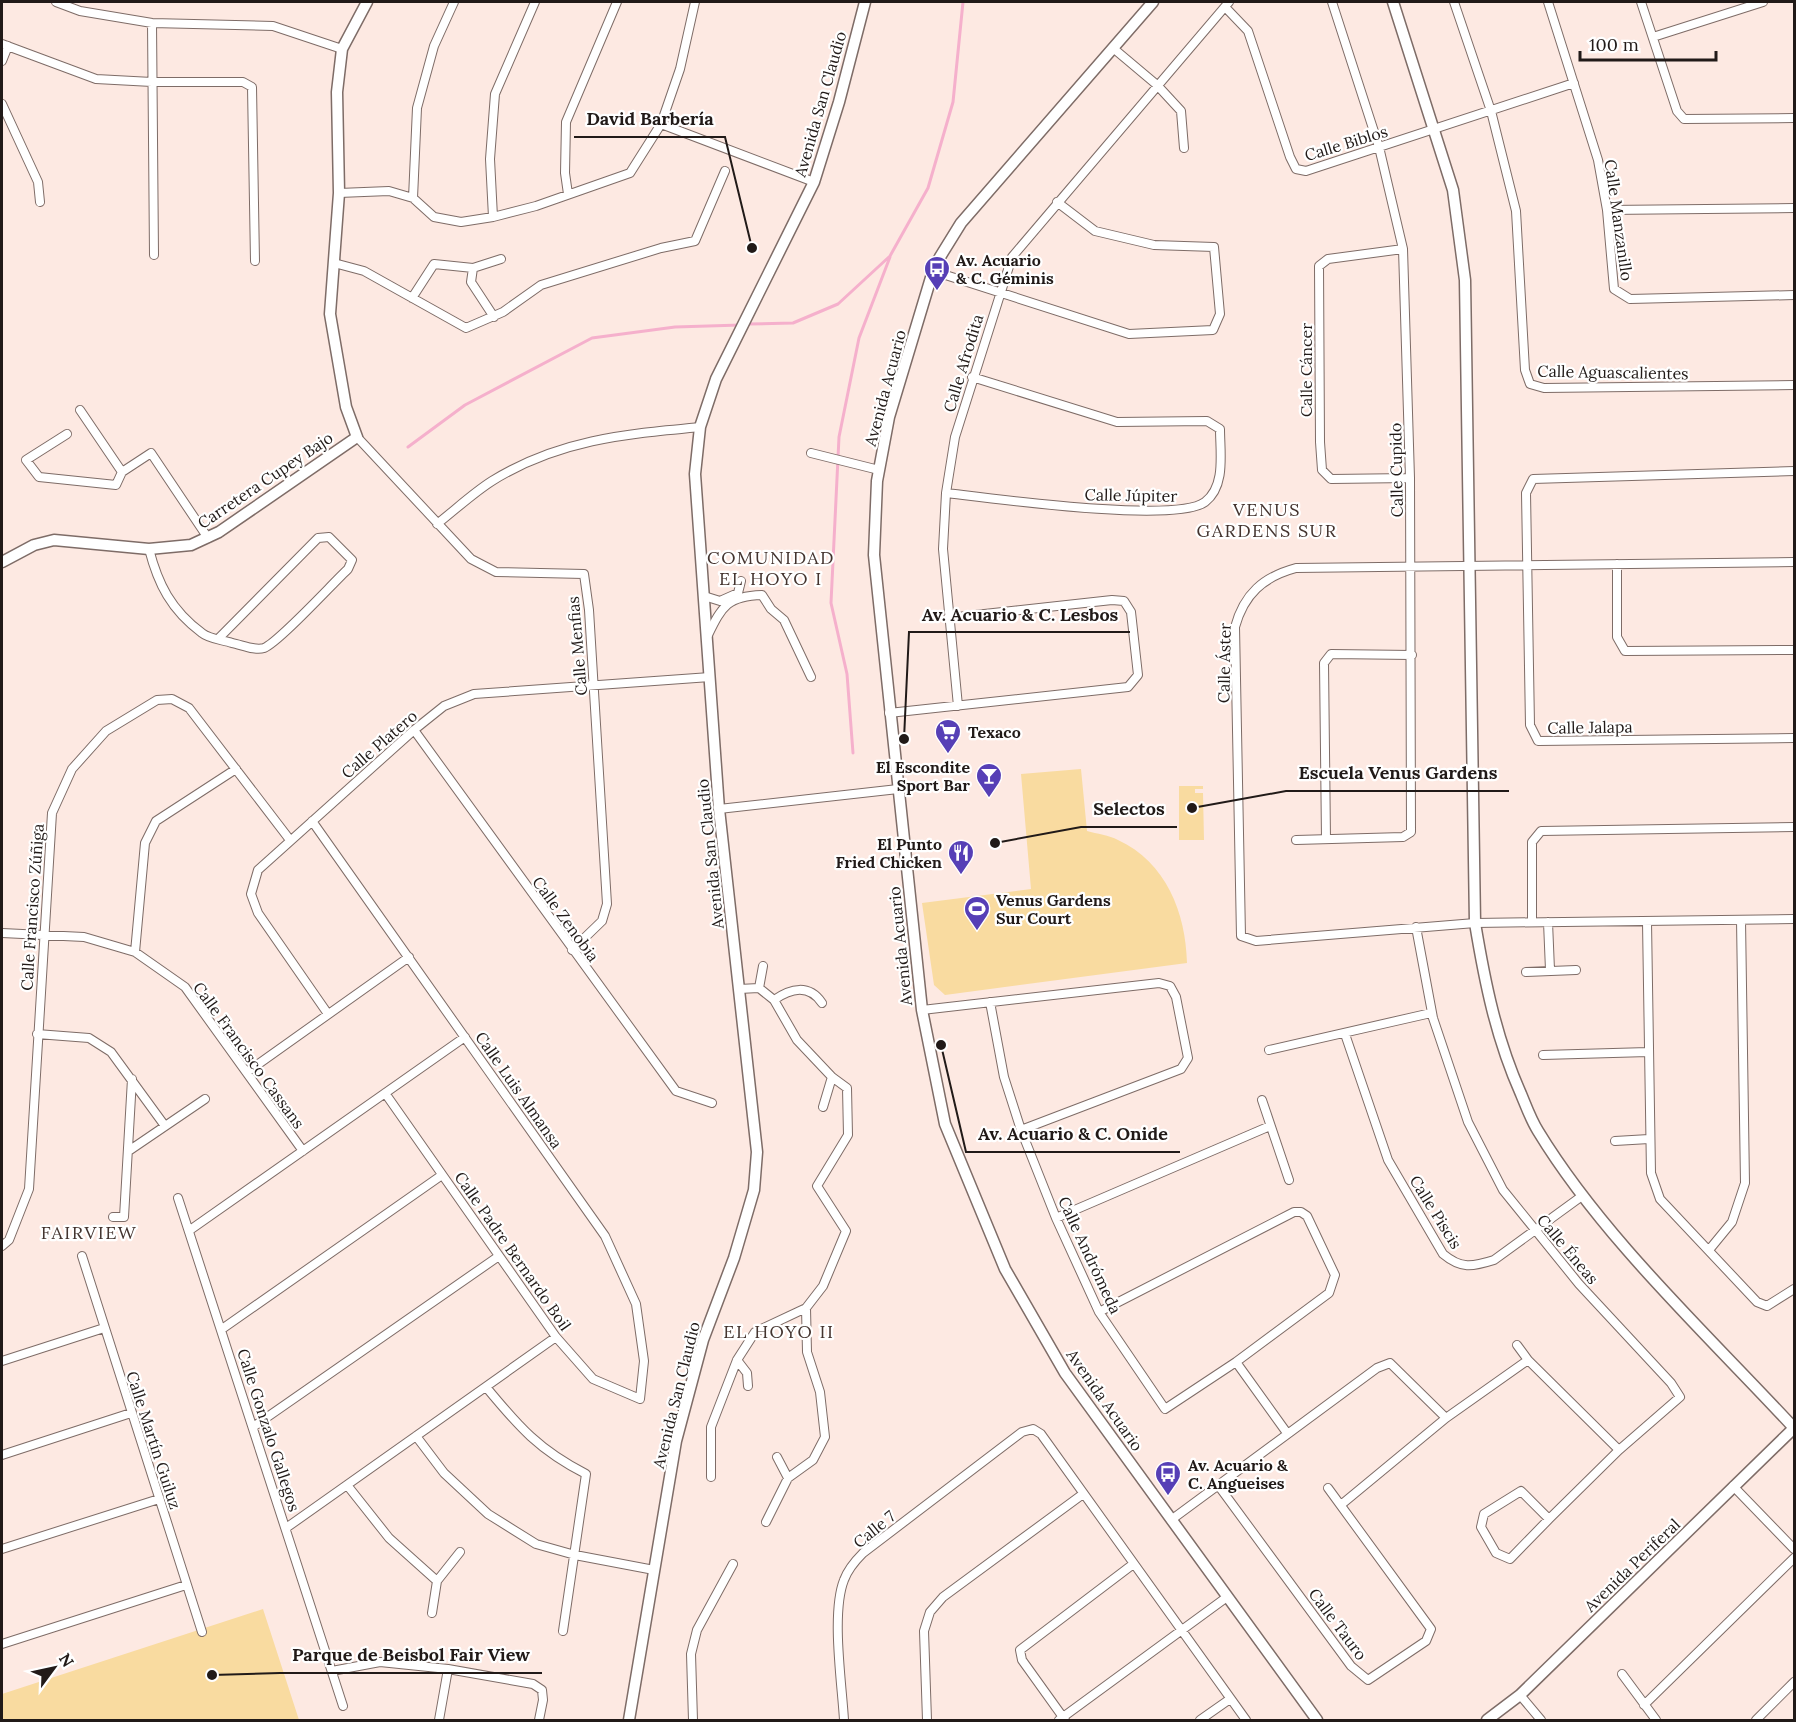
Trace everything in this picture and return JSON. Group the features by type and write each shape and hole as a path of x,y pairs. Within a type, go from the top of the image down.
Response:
{"street":[{"path":"56,2 80,10 152,23 273,26 342,49"},
{"name":"Carretera Cupey Bajo","path":"2,562 34,545 54,540 149,549 174,548 207,538 357,436 346,407 330,314 339,193 337,92 342,49 367,2"},
{"path":"413,198 417,108 434,46 454,2"},
{"path":"493,217 490,159 495,94 535,2"},
{"path":"568,194 565,173 566,123 617,2"},
{"path":"339,193 389,190 413,198 434,217 460,222 493,217 630,173 661,124 680,69 695,2"},
{"name":"Avenida San Claudio","path":"629,1720 676,1441 703,1340 734,1258 754,1190 757,1152 719,809 695,474 700,427 716,378 814,182 839,102 865,2"},
{"name":"Avenida Acuario","path":"1153,2 962,224 933,271 889,417 879,470 874,555 889,713 922,1010 945,1124 1005,1269 1065,1373 1317,1720"},
{"name":"Calle Cupido","path":"1296,840 1403,837 1411,832 1410,478 1403,249 1379,147 1332,2"},
{"path":"1393,2 1453,190 1465,280 1475,923 1488,999 1504,1056 1536,1130 1582,1196 1631,1254 1794,1428"},
{"path":"1455,2 1491,111"},
{"name":"Calle Manzanillo","path":"1548,2 1598,160 1607,210 1614,289 1630,299 1794,295"},
{"path":"1641,2 1677,111 1684,119 1794,118"},
{"path":"1653,37 1763,2"},
{"name":"Calle Biblos","path":"1227,4 1248,31 1296,169 1306,171 1574,83"},
{"name":"Calle Afrodita","path":"958,706 943,549 946,493 955,437 998,294 1012,257 1227,4"},
{"path":"152,23 154,255"},
{"path":"2,61 5,45 96,79 152,82 243,82 252,87 255,261"},
{"path":"1113,48 1157,85 1181,111 1184,148"},
{"path":"2,104 38,182 40,202"},
{"name":"Calle Aguascalientes","path":"1491,111 1516,211 1525,370 1530,384 1544,388 1794,385"},
{"path":"661,124 814,182"},
{"path":"334,263 364,271 466,328 494,317 541,285 661,248 695,241 726,171"},
{"path":"933,271 998,294 1129,334 1213,330 1220,314 1215,247 1154,245 1095,231 1057,202"},
{"path":"1607,210 1794,208"},
{"name":"Calle Cáncer","path":"1403,249 1328,259 1319,266 1320,442 1322,470 1331,479 1410,478"},
{"path":"412,298 434,264 472,268 501,259"},
{"path":"472,268 471,282 494,317"},
{"name":"Calle Júpiter","path":"946,493 1104,510 1189,509 1205,502 1219,484 1220,429 1207,421 1116,422 972,377"},
{"path":"80,410 122,472"},
{"path":"437,524 493,481 563,448 616,435 700,427"},
{"path":"67,434 26,460 39,477 116,485 122,472 151,453 207,538"},
{"name":"Calle Menfias","path":"357,436 471,559 496,572 584,574 594,685 607,904 602,921 572,950"},
{"path":"811,453 879,470"},
{"name":"Calle Jalapa","path":"1794,471 1533,479 1526,493 1530,725 1538,741 1794,738"},
{"path":"149,549 158,582 176,608 203,634 218,639 256,649 265,648 348,569 352,560 329,537 318,538 218,639"},
{"name":"Calle Áster","path":"1416,927 1256,941 1241,936 1235,627 1240,610 1256,587 1278,573 1287,571 1794,562"},
{"path":"1617,564 1617,637 1625,651 1794,650"},
{"path":"704,596 720,601 738,593 741,581"},
{"path":"707,637 722,607 749,594 762,595 771,609 784,620 811,677"},
{"path":"889,713 1128,687 1138,675 1131,612 1124,601 1112,600 948,618"},
{"path":"1326,839 1323,663 1331,654 1412,655"},
{"name":"Calle Platero","path":"328,1014 258,913 251,894 258,870 414,730 444,706 474,694 710,677"},
{"name":"Calle Francisco Zúñiga","path":"2,1246 9,1240 28,1189 52,813 72,769 106,732 157,700 172,699 189,708 290,840"},
{"name":"Calle Zenobia","path":"414,730 676,1091 712,1103"},
{"path":"135,952 145,843 156,821 236,769"},
{"path":"719,809 897,789"},
{"name":"Calle Luis Almansa","path":"312,820 605,1236 636,1304 644,1361 640,1399"},
{"path":"1532,922 1532,842 1541,831 1794,827"},
{"path":"1416,927 1475,923 1794,919"},
{"path":"1709,1250 1732,1222 1745,1183 1741,920"},
{"path":"1548,922 1550,970"},
{"path":"1647,922 1649,1139 1651,1173 1660,1199 1757,1302 1767,1306 1794,1289"},
{"name":"Calle Éneas","path":"1416,927 1431,1013 1468,1122 1503,1190 1579,1284 1671,1383 1680,1397 1619,1450 1510,1559 1496,1553 1481,1527 1484,1514 1521,1491 1549,1519"},
{"name":"Calle Francisco Cassans","path":"2,933 84,937 135,952 185,987 303,1151"},
{"path":"247,1072 409,957"},
{"path":"759,988 763,966"},
{"path":"1526,972 1576,970"},
{"path":"922,1010 1159,983 1170,986 1176,998 1188,1058 1181,1070 1020,1130"},
{"path":"711,1477 711,1427 737,1360 755,1332 806,1308 823,1286 846,1231 817,1186 848,1135 848,1088 832,1077 797,1040 774,1000 759,988 739,989"},
{"path":"774,1000 788,990 802,988 817,995 822,1003"},
{"name":"Calle Andrómeda","path":"990,1002 1004,1077 1020,1130 1056,1218 1099,1312 1165,1409 1236,1362 1329,1293 1335,1275 1307,1216 1301,1212 1294,1212 1099,1312"},
{"path":"1269,1050 1431,1013"},
{"path":"37,1034 89,1038 111,1052 165,1126"},
{"name":"Calle Piscis","path":"1345,1034 1388,1160 1443,1254 1455,1264 1477,1266 1494,1260 1582,1196"},
{"path":"190,1230 465,1037"},
{"path":"1543,1055 1648,1052"},
{"path":"823,1107 832,1077"},
{"path":"113,1217 124,1218 130,1150 132,1079"},
{"name":"Calle Padre Bernardo Boil","path":"385,1094 556,1337 593,1378 640,1399"},
{"path":"130,1150 205,1099"},
{"path":"1262,1100 1289,1180"},
{"path":"1056,1218 1270,1126"},
{"path":"1615,1141 1649,1139"},
{"path":"222,1329 442,1175"},
{"name":"Calle Gonzalo Gallegos","path":"178,1198 343,1706"},
{"name":"Calle Martín Guiluz","path":"82,1256 202,1632"},
{"path":"253,1427 499,1256"},
{"path":"766,1522 788,1478 813,1460 825,1437 820,1392 807,1352 806,1308"},
{"path":"2,1361 104,1328"},
{"path":"286,1528 556,1337"},
{"path":"1517,1344 1528,1360 1619,1450"},
{"path":"737,1360 747,1373 748,1386"},
{"path":"1328,1488 1342,1504 1446,1418 1528,1360"},
{"path":"1236,1362 1287,1433"},
{"path":"1171,1520 1377,1368 1390,1363 1446,1418"},
{"path":"486,1387 523,1432 561,1461 586,1474 563,1631"},
{"path":"2,1455 131,1413"},
{"name":"Avenida Periferal","path":"1487,1720 1520,1695 1794,1428"},
{"name":"Calle 7","path":"844,1720 838,1612 842,1587 852,1565 863,1553 1022,1432 1033,1429 1041,1434 1083,1494"},
{"path":"416,1436 444,1473 488,1514 536,1544 575,1555 654,1570"},
{"path":"777,1457 788,1478"},
{"path":"347,1485 389,1538 437,1581"},
{"name":"Calle Tauro","path":"1218,1485 1351,1666 1368,1680 1426,1641 1431,1629 1342,1504"},
{"path":"1733,1486 1794,1549"},
{"path":"927,1720 924,1631 930,1612 943,1597 1083,1494 1246,1720"},
{"path":"2,1550 159,1499"},
{"path":"432,1613 437,1581 460,1552"},
{"path":"1644,1705 1794,1558"},
{"path":"693,1720 691,1654 697,1630 733,1564"},
{"path":"1132,1565 1020,1650 1022,1660 1063,1720 1227,1597"},
{"path":"2,1644 186,1585"},
{"path":"332,1671 380,1662 448,1669 536,1686 542,1690 543,1700 539,1720"},
{"path":"439,1720 448,1669"},
{"path":"1622,1674 1656,1720"},
{"path":"1756,1720 1794,1682"},
{"path":"1520,1695 1541,1720"},
{"path":"1200,1720 1230,1699"}],"shaded area":[{"path":"1081,769 1087,831 1114,838 1135,850 1161,875 1170,891 1183,926 1187,963 945,995 934,985 922,903 1031,889 1021,774"},
{"path":"1179,786 1203,786 1203,789 1195,789 1195,793 1203,793 1204,840 1179,840"},
{"path":"263,1609 299,1720 2,1720 2,1694"}],"waterway":[{"path":"748,324 793,323 838,304 890,256 928,188 953,102 963,2"},
{"path":"853,753 847,674 831,603 839,437 859,338 890,257"},
{"path":"408,447 465,405 592,338 675,327 741,325"}],"place":[{"name":"David Barbería","path":"752,248"},
{"name":"Av. Acuario & C. Géminis","path":"937,292"},
{"name":"Av. Acuario & C. Lesbos","path":"904,739"},
{"name":"Texaco","path":"948,755"},
{"name":"El Escondite Sport Bar","path":"989,799"},
{"name":"Escuela Venus Gardens","path":"1192,808"},
{"name":"Selectos","path":"995,843"},
{"name":"El Punto Fried Chicken","path":"961,876"},
{"name":"Venus Gardens Sur Court","path":"977,932"},
{"name":"Av. Acuario & C. Onide","path":"941,1045"},
{"name":"Av. Acuario & C. Angueises","path":"1168,1497"},
{"name":"Parque de Beisbol Fair View","path":"212,1675"}],"district":[{"name":"VENUS GARDENS SUR","path":"1267,519"},
{"name":"COMUNIDAD EL HOYO I","path":"771,567"},
{"name":"FAIRVIEW","path":"89,1232"},
{"name":"EL HOYO II","path":"779,1331"}]}
